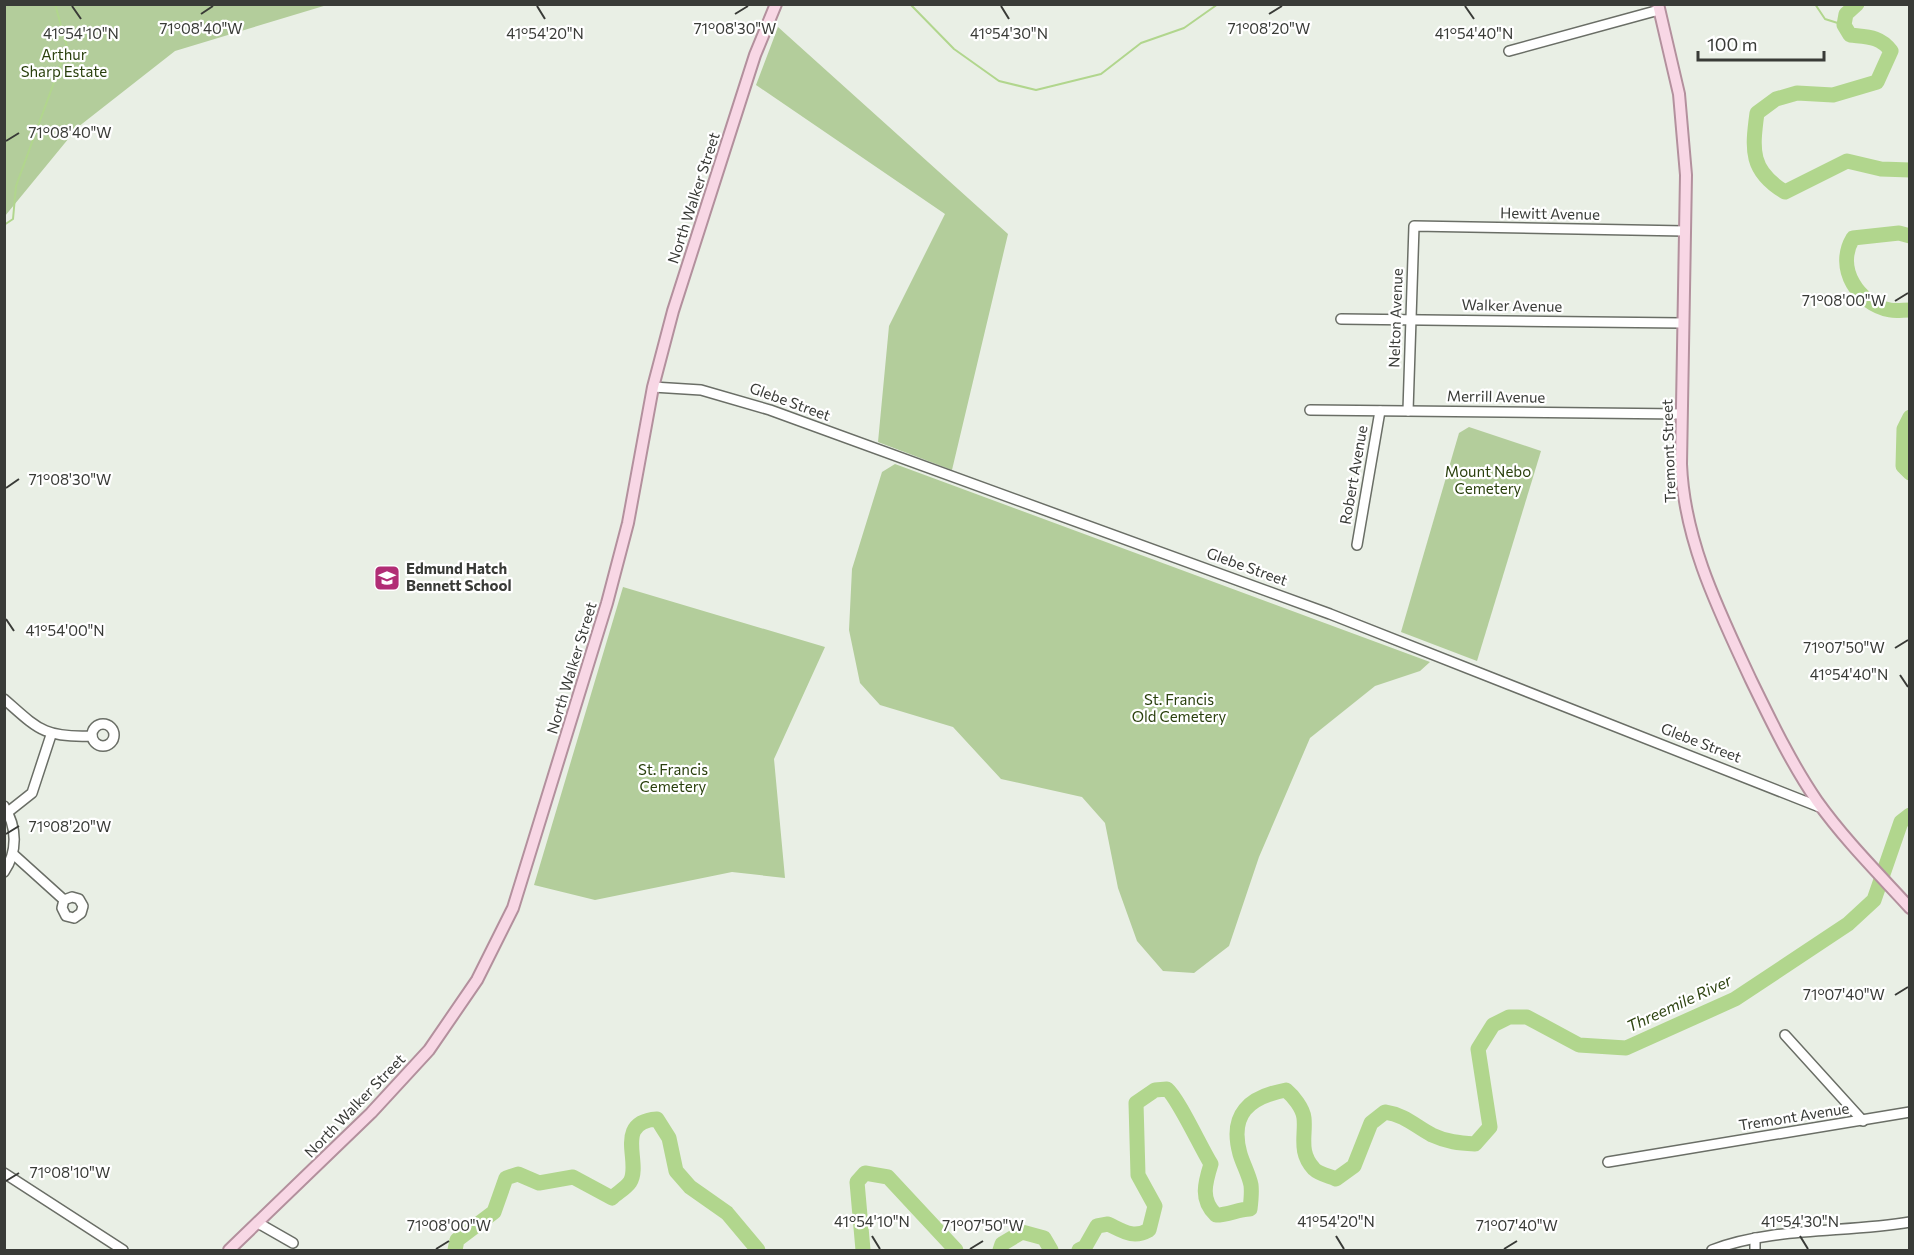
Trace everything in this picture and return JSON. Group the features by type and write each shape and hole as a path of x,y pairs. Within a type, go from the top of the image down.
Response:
{"main road":[{"name":"North Walker Street","path":"229,1251 371,1113 429,1050 477,980 513,908 607,603 628,523 652,387 673,311 755,54 776,4"},
{"name":"Tremont Street","path":"1658,7 1673,63 1682,114 1686,175 1681,414 1683,493 1697,553 1730,634 1763,705 1797,769 1822,807 1865,860 1910,908"}],"street":[{"path":"1509,51 1658,7"},
{"name":"Hewitt Avenue","path":"1414,226 1685,231"},
{"name":"Nelton Avenue","path":"1408,411 1414,226"},
{"name":"Walker Avenue","path":"1341,319 1682,323"},
{"name":"Glebe Street","path":"652,387 701,390 764,407 1330,614 1822,807"},
{"name":"Merrill Avenue","path":"1310,410 1681,414"},
{"name":"Robert Avenue","path":"1357,545 1380,411"},
{"path":"4,699 30,722 51,735 92,736"},
{"path":"5,870 13,854 15,836 6,809 32,794 51,735"},
{"path":"13,854 64,900"},
{"path":"1785,1035 1863,1121"},
{"name":"Tremont Avenue","path":"1608,1162 1910,1112"},
{"path":"4,1173 123,1251"},
{"path":"1712,1251 1755,1238 1878,1228 1910,1222"},
{"path":"258,1223 294,1243"},
{"path":"1755,1238 1755,1251"}],"green space":[{"name":"Arthur Sharp Estate","path":"5,4 327,5 175,51 78,127 5,216"},
{"path":"778,27 1008,234 952,470 878,442 889,326 945,214 756,85"},
{"name":"Mount Nebo Cemetery","path":"1469,427 1541,451 1477,661 1401,632 1459,433"},
{"name":"St. Francis Old Cemetery","path":"895,464 1430,662 1420,671 1375,686 1310,738 1259,857 1229,946 1194,973 1163,971 1137,941 1118,888 1105,823 1082,797 1001,779 953,727 880,705 860,683 849,630 852,569 882,472"},
{"name":"St. Francis Cemetery","path":"623,587 825,647 774,759 785,878 732,872 595,900 534,885"}],"waterway":[{"path":"4,225 13,219 16,186 67,47 55,4"},
{"path":"910,4 954,49 999,81 1036,90 1101,74 1141,43 1184,28 1218,4"},
{"path":"1815,4 1825,19 1844,25"},
{"name":"Threemile River","path":"1857,4 1846,14 1844,25 1850,35 1878,40 1891,51 1877,82 1833,95 1797,93 1776,99 1757,113 1754,149 1759,168 1765,176 1785,192 1847,161 1881,169 1910,170"},
{"name":"Threemile River","path":"1910,236 1899,233 1853,238 1848,249 1847,261 1848,272 1853,283 1868,300 1890,310 1910,310"},
{"name":"Threemile River","path":"1910,417 1904,429 1903,466 1910,473"},
{"name":"Threemile River","path":"1079,1250 1085,1247 1097,1226 1108,1224 1133,1234 1149,1230 1155,1206 1138,1175 1136,1103 1155,1090 1167,1089 1172,1094 1211,1164 1205,1191 1208,1203 1216,1215 1250,1209 1251,1185 1240,1154 1237,1128 1240,1118 1252,1103 1273,1093 1286,1090 1297,1102 1304,1118 1304,1150 1309,1163 1319,1172 1336,1179 1354,1166 1371,1123 1385,1112 1404,1118 1437,1137 1453,1142 1475,1144 1490,1127 1478,1049 1493,1025 1509,1017 1527,1017 1579,1045 1626,1048 1735,999 1848,924 1874,900 1901,822 1910,815"},
{"name":"Threemile River","path":"455,1250 457,1240 494,1212 506,1178 518,1174 539,1183 573,1177 612,1198 630,1182 633,1174 632,1135 636,1127 644,1122 657,1119 669,1138 676,1171 690,1187 727,1213 758,1250"},
{"name":"Threemile River","path":"863,1250 857,1182 865,1173 888,1177 956,1250"},
{"name":"Threemile River","path":"1000,1250 1002,1244 1022,1232 1044,1238 1051,1250"}],"place":[{"name":"Edmund Hatch Bennett School","path":"387,578"}]}
